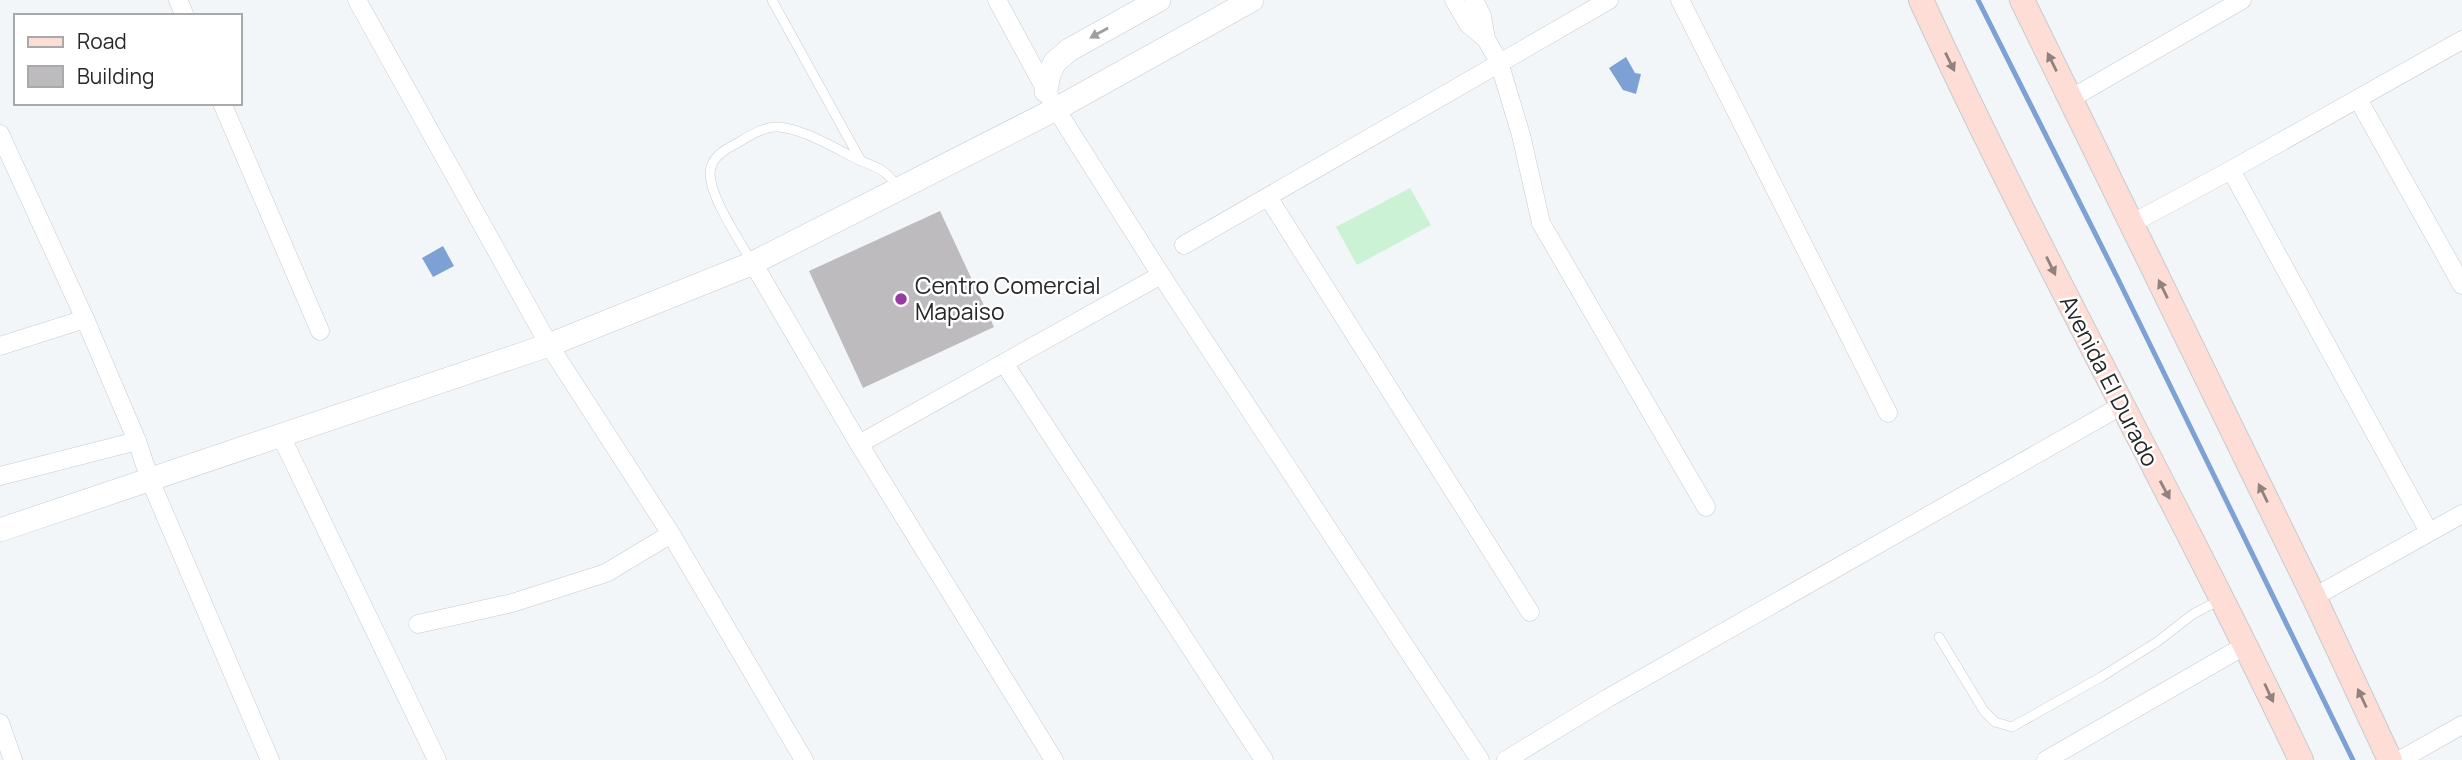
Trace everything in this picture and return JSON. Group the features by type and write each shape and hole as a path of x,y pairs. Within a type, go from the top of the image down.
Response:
{"main road":[{"name":"Avenida El Durado","path":"1921,0 2121,406 2246,645 2301,760"},
{"path":"2022,0 2314,597 2390,760"}],"street":[{"path":"357,0 513,284 549,345 671,534 804,760"},
{"path":"997,0 1051,100 1161,275 1480,760"},
{"path":"1051,100 1049,75 1055,62 1069,50 1158,0"},
{"path":"1454,0 1468,24 1486,39"},
{"path":"1474,0 1482,16 1486,39 1499,62 1521,135 1541,223 1706,507"},
{"path":"1184,245 1609,0"},
{"path":"1680,0 1888,413"},
{"path":"2070,99 2242,0"},
{"path":"0,530 549,345 752,263 898,188 1051,100 1243,2"},
{"path":"2131,224 2462,40"},
{"path":"2358,99 2462,285"},
{"path":"223,105 320,331"},
{"path":"0,134 85,319 137,441 150,480 271,760"},
{"path":"2231,170 2429,532"},
{"path":"1268,197 1530,612"},
{"path":"752,263 859,444 1054,760"},
{"path":"859,444 1161,275"},
{"path":"0,346 85,319"},
{"path":"1004,363 1264,760"},
{"path":"1506,760 1608,698 2121,406"},
{"path":"281,436 437,760"},
{"path":"0,476 137,441"},
{"path":"2314,597 2462,514"},
{"path":"418,624 512,603 606,573 671,534"},
{"path":"2046,760 2246,645"},
{"path":"0,724 13,760"},
{"path":"2400,760 2462,725"}],"lane":[{"path":"772,0 861,161"},
{"path":"752,263 719,205 710,174 714,158 762,130 777,127 801,133 883,170 891,176 898,188"},
{"path":"1939,637 1984,711 1995,722 2012,727 2101,677 2157,642 2193,614 2222,599"}],"green space":[{"path":"1410,188 1431,225 1357,265 1336,227"}],"water":[{"path":"1626,57 1635,73 1641,74 1636,94 1623,90 1609,68"},
{"path":"443,246 454,266 433,277 422,258"}],"building":[{"name":"Centro Comercial Mapaiso","path":"940,211 994,327 863,388 809,271"}],"waterway":[{"path":"1978,0 2353,760"}],"place":[{"name":"Centro Comercial Mapaiso","path":"901,299"}]}
